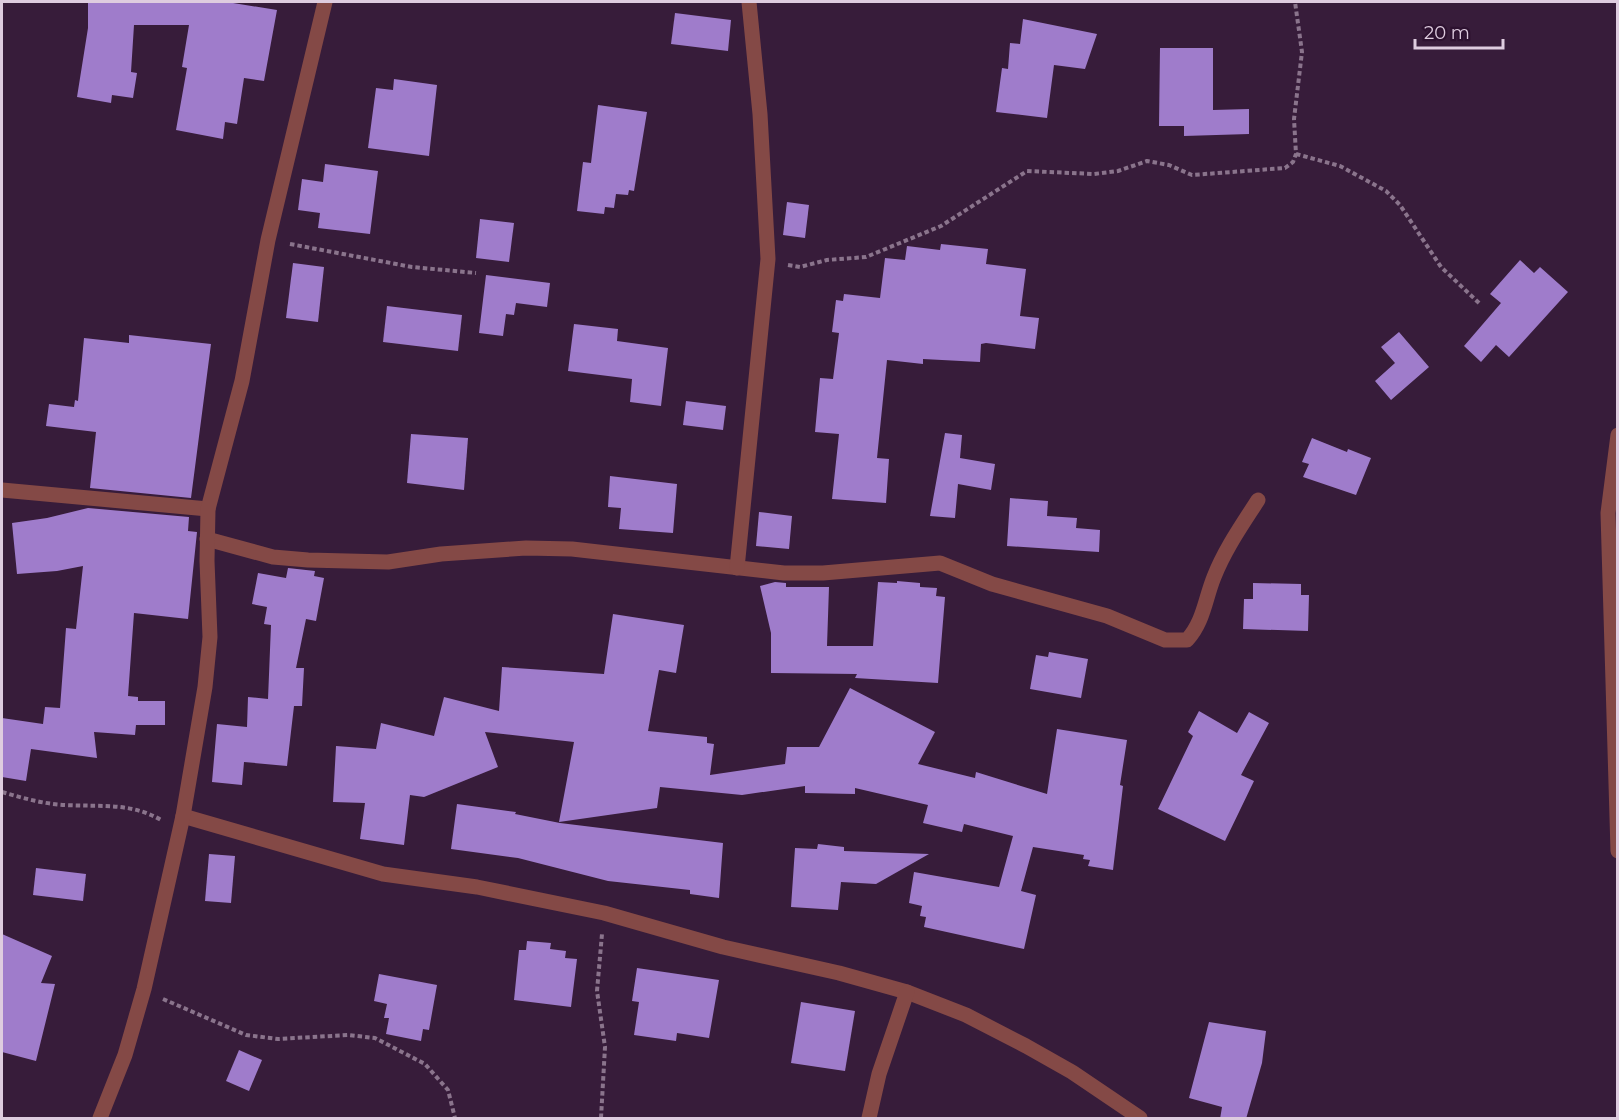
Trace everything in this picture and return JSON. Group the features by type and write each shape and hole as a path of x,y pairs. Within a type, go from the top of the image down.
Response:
{"street":[{"path":"100,1119 125,1055 144,989 181,823 205,687 210,637 208,509 242,381 268,240 325,2"},
{"path":"736,568 768,259 760,114 749,2"},
{"path":"1617,435 1608,513 1617,851"},
{"path":"2,490 208,509"},
{"path":"207,539 273,557 308,560 388,562 479,550 572,549 784,573 824,573 940,563 992,584 1107,616 1165,640 1187,640 1201,620 1214,577 1231,541 1258,500"},
{"path":"181,823 383,874 477,887 604,913 723,946 839,973 907,992 966,1015 1026,1046 1072,1072 1140,1119"},
{"path":"868,1119 879,1074 907,992"}],"path":[{"path":"768,259 777,264 800,267 827,260 866,257 940,226 1027,171 1094,174 1118,171 1147,161 1169,165 1192,175 1274,171 1293,162 1296,154 1294,119 1302,52 1295,2"},
{"path":"1296,154 1340,166 1386,191 1400,205 1441,267 1480,304"},
{"path":"268,240 412,267 476,273"},
{"path":"2,792 38,803 115,804 146,811 181,823"},
{"path":"601,1119 605,1047 597,991 604,913"},
{"path":"144,989 246,1035 278,1039 348,1035 375,1038 424,1064 448,1090 455,1119"}],"building":[{"path":"88,2 227,2 277,10 264,81 244,78 237,124 225,122 223,139 176,130 187,68 182,67 189,25 134,25 131,72 137,73 133,98 112,95 111,103 77,97 88,28"},
{"path":"675,13 731,20 728,51 671,44"},
{"path":"1023,19 1097,34 1085,69 1054,65 1047,118 996,112 1002,68 1008,69 1010,43 1020,44"},
{"path":"1160,48 1213,48 1213,110 1249,109 1249,134 1184,136 1184,126 1159,126"},
{"path":"394,79 437,85 429,156 368,148 376,88 393,90"},
{"path":"598,105 647,112 634,191 629,190 628,195 616,194 614,208 605,207 604,214 577,211 583,162 591,163"},
{"path":"325,164 378,171 370,234 318,228 320,213 298,210 302,179 323,182"},
{"path":"787,202 809,205 805,238 783,235"},
{"path":"480,219 514,223 509,262 476,258"},
{"path":"941,244 988,249 986,264 1026,269 1020,316 1039,318 1035,349 986,343 981,344 980,362 923,359 923,364 887,360 877,458 889,459 886,503 832,499 839,434 815,432 820,378 833,379 839,333 832,332 836,300 843,301 844,294 880,298 885,258 905,260 907,246 940,250"},
{"path":"1520,260 1534,273 1540,267 1568,292 1509,357 1496,345 1481,362 1464,346 1501,303 1490,294"},
{"path":"293,263 324,267 318,322 286,318"},
{"path":"486,275 550,283 547,307 516,303 514,315 506,314 503,336 479,333"},
{"path":"387,306 462,315 458,351 383,342"},
{"path":"574,324 618,329 617,341 668,348 661,406 630,402 632,379 568,371"},
{"path":"1399,332 1429,367 1391,400 1375,381 1395,363 1381,347"},
{"path":"129,335 211,344 191,498 90,488 96,432 46,426 49,404 74,407 75,400 78,401 84,338 129,343"},
{"path":"686,401 726,406 723,430 683,425"},
{"path":"945,433 962,435 960,458 995,464 991,490 958,484 955,518 930,516"},
{"path":"411,434 468,438 464,490 407,483"},
{"path":"1312,438 1347,452 1348,449 1371,458 1356,495 1303,477 1309,464 1302,462"},
{"path":"610,476 677,484 673,533 619,529 621,508 608,507"},
{"path":"1010,498 1048,501 1047,516 1077,518 1076,528 1100,530 1099,552 1007,546"},
{"path":"88,508 189,517 188,531 197,532 188,619 134,613 128,696 138,697 138,701 165,701 165,725 136,725 135,735 94,732 97,758 31,749 26,781 2,777 2,718 43,724 45,707 60,708 66,628 76,629 83,566 57,571 17,574 12,523 47,518"},
{"path":"759,512 792,516 789,549 756,546"},
{"path":"288,568 315,571 314,576 324,578 316,621 306,619 296,668 304,668 302,706 294,706 287,766 244,762 242,785 212,782 217,724 247,727 248,697 268,699 271,625 264,624 267,607 252,604 258,573 286,578"},
{"path":"897,581 920,583 920,587 937,588 936,596 945,597 938,683 855,678 857,674 771,673 771,633 760,586 775,582 786,583 786,587 829,587 827,646 873,646 878,582 897,583"},
{"path":"1253,583 1301,584 1301,595 1309,595 1308,631 1243,629 1244,599 1253,599"},
{"path":"613,614 684,625 676,673 659,670 648,731 707,737 707,743 714,744 710,775 785,764 787,747 819,747 850,688 935,732 918,764 975,778 976,772 1047,794 1057,729 1127,740 1120,785 1123,786 1113,870 1088,866 1090,860 1083,859 1084,855 1033,847 1021,891 1036,895 1024,949 924,927 926,917 920,916 922,906 909,903 914,872 999,887 1013,836 964,824 962,832 923,823 928,805 855,788 855,794 805,793 805,786 742,795 660,787 657,808 559,822 574,742 485,732 498,767 424,797 410,795 404,845 360,839 365,803 333,802 336,746 376,749 381,723 434,736 444,697 499,711 502,667 604,674"},
{"path":"1049,652 1088,659 1081,698 1030,689 1036,655 1048,657"},
{"path":"1199,711 1237,733 1249,712 1269,723 1241,775 1254,781 1225,841 1158,809 1193,736 1188,732"},
{"path":"457,804 516,812 515,814 560,823 723,843 719,898 690,894 690,890 608,881 518,858 451,849"},
{"path":"818,844 844,847 844,851 929,854 876,884 841,882 838,910 791,907 795,848 817,849"},
{"path":"209,854 235,856 231,903 205,901"},
{"path":"36,868 86,874 83,901 33,895"},
{"path":"2,934 52,956 41,983 55,984 36,1061 2,1052"},
{"path":"527,941 551,943 550,949 566,951 565,958 577,959 571,1007 514,1000 519,950 526,950"},
{"path":"637,968 719,980 709,1038 677,1033 676,1041 634,1035 639,1002 632,1001"},
{"path":"379,974 437,985 429,1030 423,1029 421,1041 386,1034 389,1018 384,1018 387,1004 374,1001"},
{"path":"801,1002 855,1011 845,1071 791,1063"},
{"path":"1209,1022 1266,1031 1262,1063 1246,1119 1220,1119 1222,1107 1189,1098"},
{"path":"239,1050 262,1060 249,1091 226,1081"}]}
